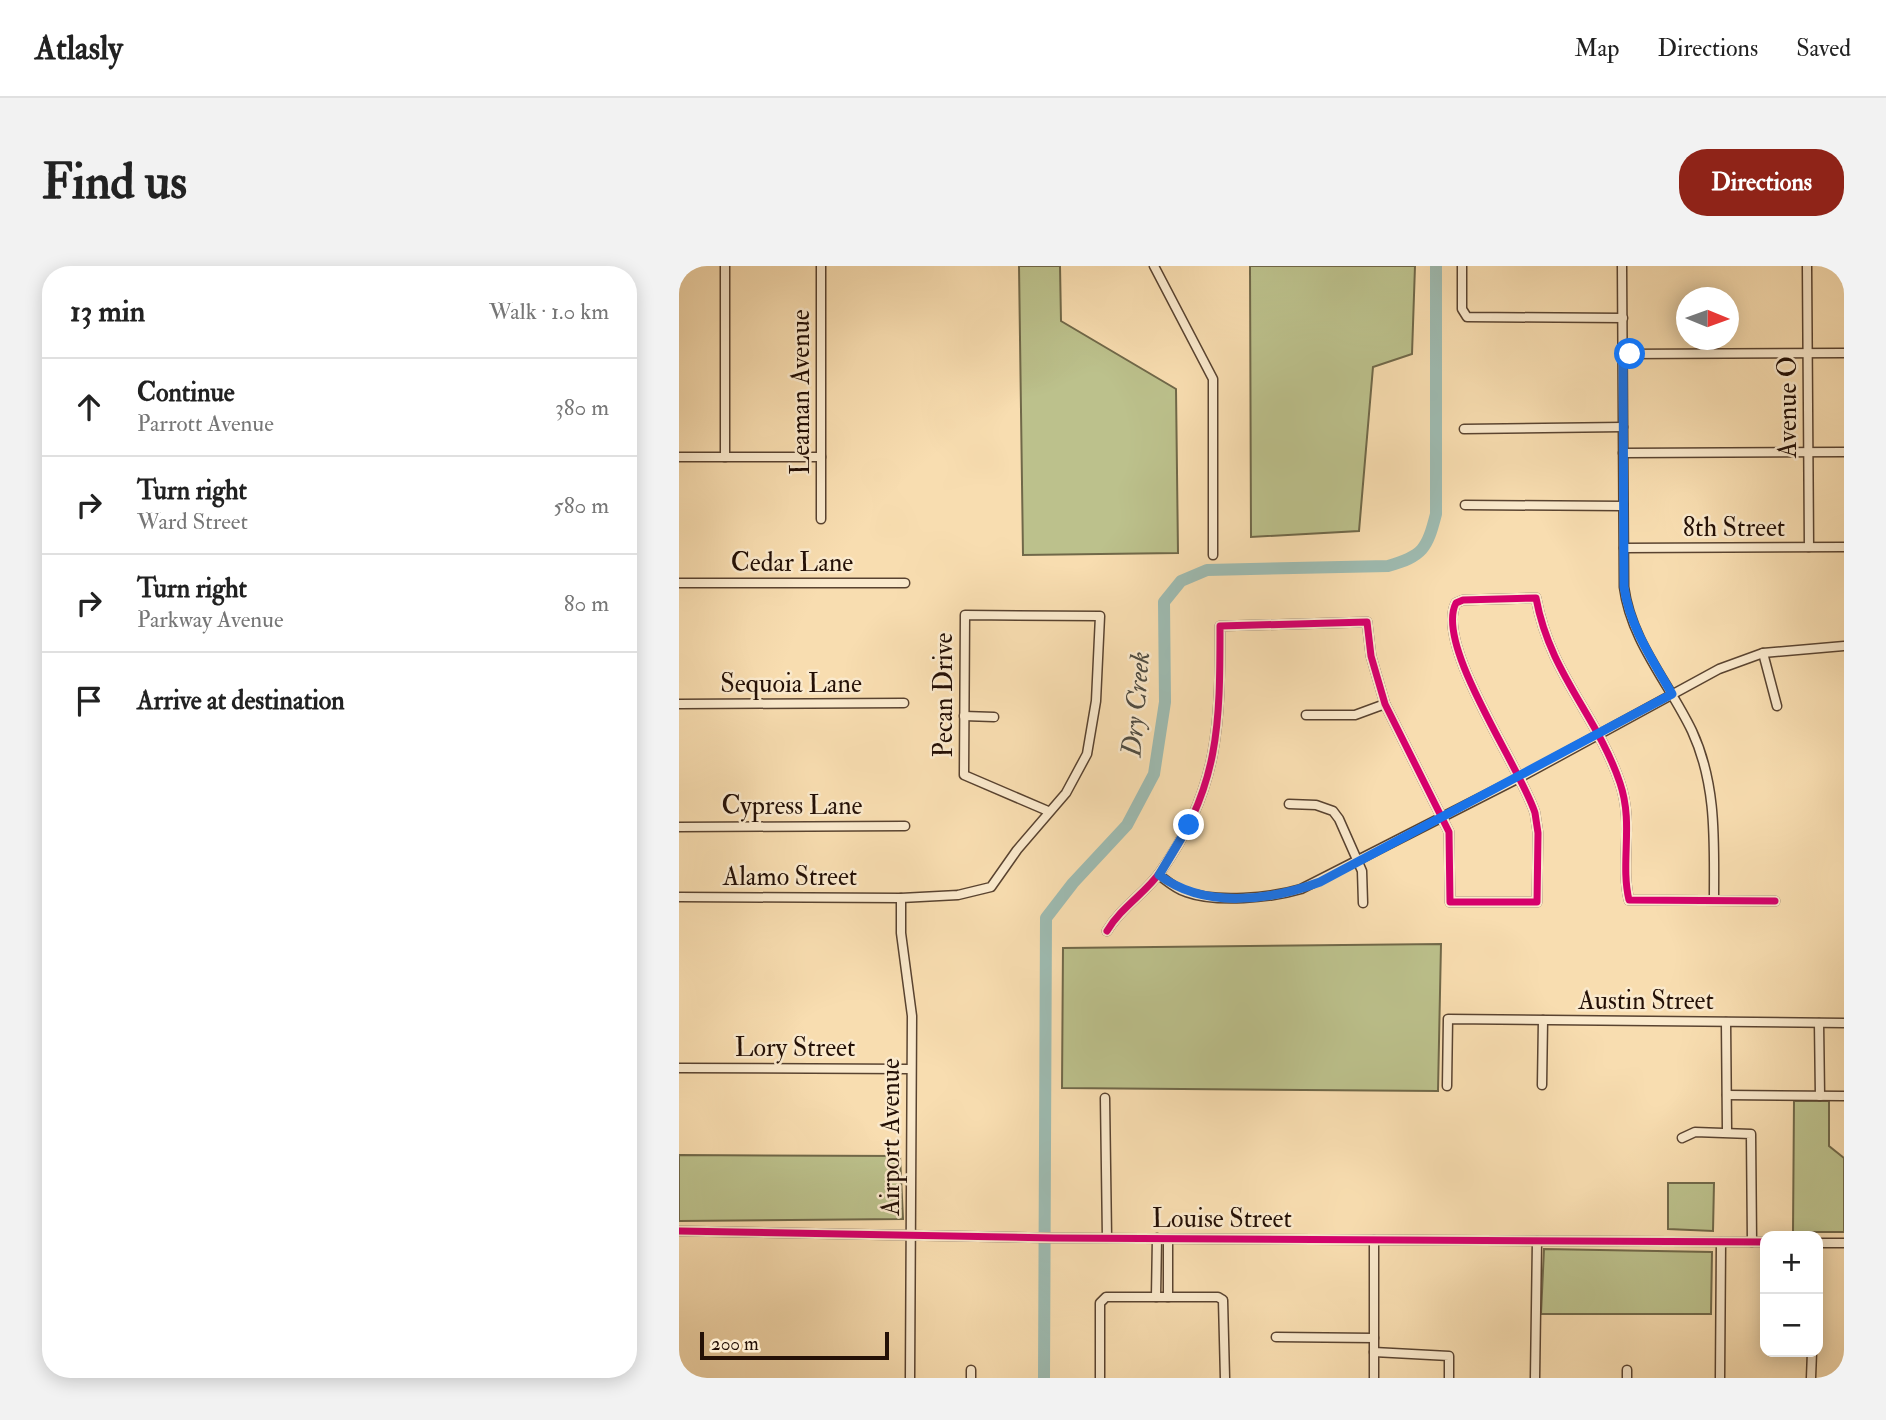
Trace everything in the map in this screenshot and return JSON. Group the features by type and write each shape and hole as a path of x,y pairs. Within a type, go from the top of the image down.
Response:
{"street":[{"path":"725,266 725,457"},
{"name":"Leaman Avenue","path":"821,266 821,519"},
{"path":"1154,266 1213,379 1213,555"},
{"path":"1462,266 1462,309 1467,317 1623,318"},
{"path":"1622,266 1623,548 1627,612 1672,694 1700,753 1711,792 1714,899"},
{"name":"Avenue O","path":"1807,266 1809,547"},
{"path":"1623,354 1844,353"},
{"path":"1464,429 1623,427"},
{"path":"1623,453 1844,452"},
{"path":"679,457 821,457"},
{"path":"1465,505 1623,506"},
{"name":"8th Street","path":"1623,548 1844,547"},
{"name":"Cedar Lane","path":"679,583 905,583"},
{"path":"1107,931 1115,918 1159,875 1194,814 1215,748 1220,703 1220,626 1367,622 1371,656 1385,704 1442,817 1451,843 1450,901 1537,902 1537,822 1531,800 1464,666 1455,636 1453,608 1464,600 1536,597 1553,655 1614,768 1627,810 1629,900 1775,901"},
{"name":"Pecan Drive","path":"1048,811 1005,790 964,775 965,615 1100,616"},
{"name":"Alamo Street","path":"679,897 901,898 958,895 991,887 1048,811 1066,793 1081,769 1090,745 1096,701 1100,616"},
{"path":"1159,875 1183,891 1196,895 1248,897 1283,895 1301,889 1359,862 1520,778 1719,669 1763,653 1844,646"},
{"path":"1763,653 1777,706"},
{"name":"Sequoia Lane","path":"679,704 904,703"},
{"path":"1305,715 1355,716 1385,704"},
{"path":"964,716 994,717"},
{"path":"1289,804 1316,805 1333,811 1359,862 1364,878 1363,903"},
{"name":"Cypress Lane","path":"679,827 905,826"},
{"name":"Airport Avenue","path":"901,898 901,933 912,1016 911,1378"},
{"name":"Austin Street","path":"1447,1086 1448,1019 1844,1023"},
{"path":"1542,1085 1543,1020"},
{"path":"1726,1022 1727,1130"},
{"path":"1819,1023 1820,1096"},
{"name":"Lory Street","path":"679,1068 911,1069"},
{"path":"1727,1095 1844,1096"},
{"path":"1105,1098 1107,1238"},
{"path":"1682,1139 1695,1132 1727,1130 1748,1132 1753,1138 1752,1242"},
{"name":"Louise Street","path":"679,1231 1031,1238 1760,1242"},
{"path":"1156,1297 1157,1238"},
{"path":"1168,1239 1168,1297"},
{"path":"1374,1240 1374,1378"},
{"path":"1535,1378 1537,1241"},
{"path":"1720,1378 1721,1242"},
{"path":"1823,1243 1844,1243"},
{"path":"1100,1378 1100,1303 1103,1299 1156,1297 1218,1297 1223,1300 1225,1378"},
{"path":"1276,1337 1374,1338"},
{"path":"1374,1352 1449,1356 1449,1378"},
{"path":"1811,1378 1812,1357"}],"green space":[{"path":"1019,266 1060,266 1061,321 1176,389 1178,553 1023,555"},
{"path":"1250,266 1415,266 1412,354 1373,367 1359,531 1251,537"},
{"path":"1441,944 1438,1091 1062,1088 1063,948"},
{"path":"1794,1101 1829,1101 1829,1146 1844,1158 1844,1232 1793,1231"},
{"path":"679,1155 900,1156 903,1219 679,1221"},
{"path":"1668,1183 1714,1183 1713,1231 1668,1229"},
{"path":"1544,1249 1712,1252 1711,1314 1541,1314"}],"waterway":[{"name":"Dry Creek","path":"1044,1378 1046,918 1073,883 1127,825 1154,774 1165,702 1164,602 1181,581 1207,570 1388,566 1409,559 1426,543 1436,514 1436,266"}],"cycle path":[{"path":"1107,931 1161,871 1180,841 1206,783 1217,724 1220,626 1367,622 1371,656 1385,704 1449,832 1450,902 1537,902 1538,833 1535,813 1482,707 1457,647 1453,622 1456,603 1463,600 1536,598 1552,649 1599,736 1620,783 1626,813 1629,900 1775,901"},
{"path":"679,1231 1054,1238 1760,1242"}],"route":[{"path":"1189,825 1159,875 1183,891 1196,895 1283,895 1320,882 1520,778 1672,694 1627,612 1624,587 1623,354 1630,354"}]}
